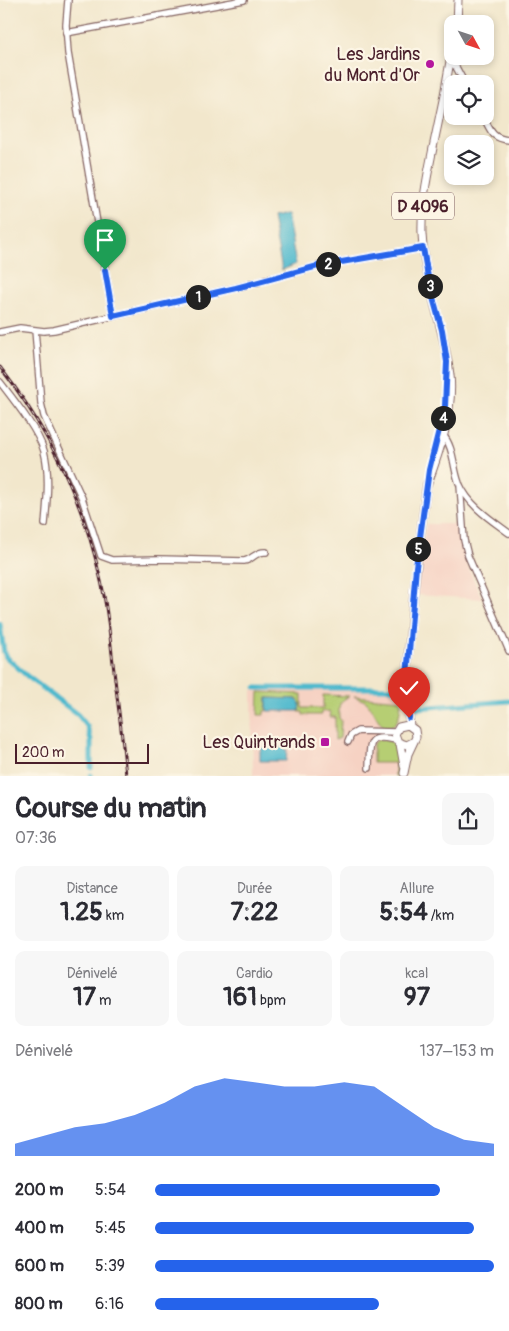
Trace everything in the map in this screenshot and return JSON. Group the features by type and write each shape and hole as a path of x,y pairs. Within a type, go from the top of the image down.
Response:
{"main road":[{"path":"457,15 458,0"},
{"name":"D 4096","path":"427,486 449,407 450,392 442,330 429,283 423,248 422,214 449,65"},
{"name":"D 4096","path":"410,726 407,697 408,658 416,567 429,470 445,406 447,362"},
{"name":"D 4096","path":"401,726 407,697"},
{"path":"401,726 410,726 416,733 408,754 405,774 397,738 401,726"},
{"path":"397,738 406,745 413,742"}],"street":[{"path":"68,0 66,33 71,76 113,316"},
{"path":"66,33 244,0"},
{"path":"488,125 494,136 499,139 509,140"},
{"path":"0,332 20,328 50,331 236,288 318,266 423,248"},
{"path":"35,330 41,403 44,416 82,498 101,556 112,560 244,561 257,552 266,552"},
{"path":"0,382 30,425 44,451 47,478 45,524"},
{"path":"445,406 446,412 441,432 448,444 460,485 464,540 468,556 509,651"},
{"path":"460,485 476,507 509,533"},
{"path":"348,742 351,735 358,731 397,738"},
{"path":"369,768 370,745 374,739 381,737 397,738"}],"shaded area":[{"path":"426,524 461,524 462,545 466,562 482,599 417,595"},
{"path":"403,689 400,717 393,730 402,767 402,776 253,776 252,690"}],"green space":[{"path":"259,692 302,694 302,708 323,708 323,695 350,696 343,700 339,706 339,718 341,720 340,738 335,740 335,717 330,717 331,712 322,711 321,715 303,715 303,712 299,712 300,703 297,699 267,698 264,715 258,715"},
{"path":"354,696 401,700 398,718 394,725 385,728 368,704"},
{"path":"379,739 392,742 398,750 400,758 399,776 395,776 395,763 373,763 373,744"}],"water":[{"path":"287,214 296,264 282,270 272,217"},
{"path":"267,698 296,699 300,703 299,711 267,711"},
{"path":"262,747 283,747 287,750 286,761 260,761"}],"waterway":[{"path":"0,624 6,657 27,676 78,715 87,726 91,740 91,768"},
{"path":"256,688 397,688"},
{"path":"417,708 509,701"}],"railway":[{"path":"0,367 33,415 62,467 74,494 93,549 107,612 126,776"}],"place":[{"name":"Les Jardins du Mont d'Or","path":"430,64"},
{"name":"Les Quintrands","path":"325,742"}],"route":[{"path":"105,270 113,316 236,288 318,266 423,248 429,283 445,343 447,362 446,396 442,421 429,470 416,567 407,676 409,718"}]}
